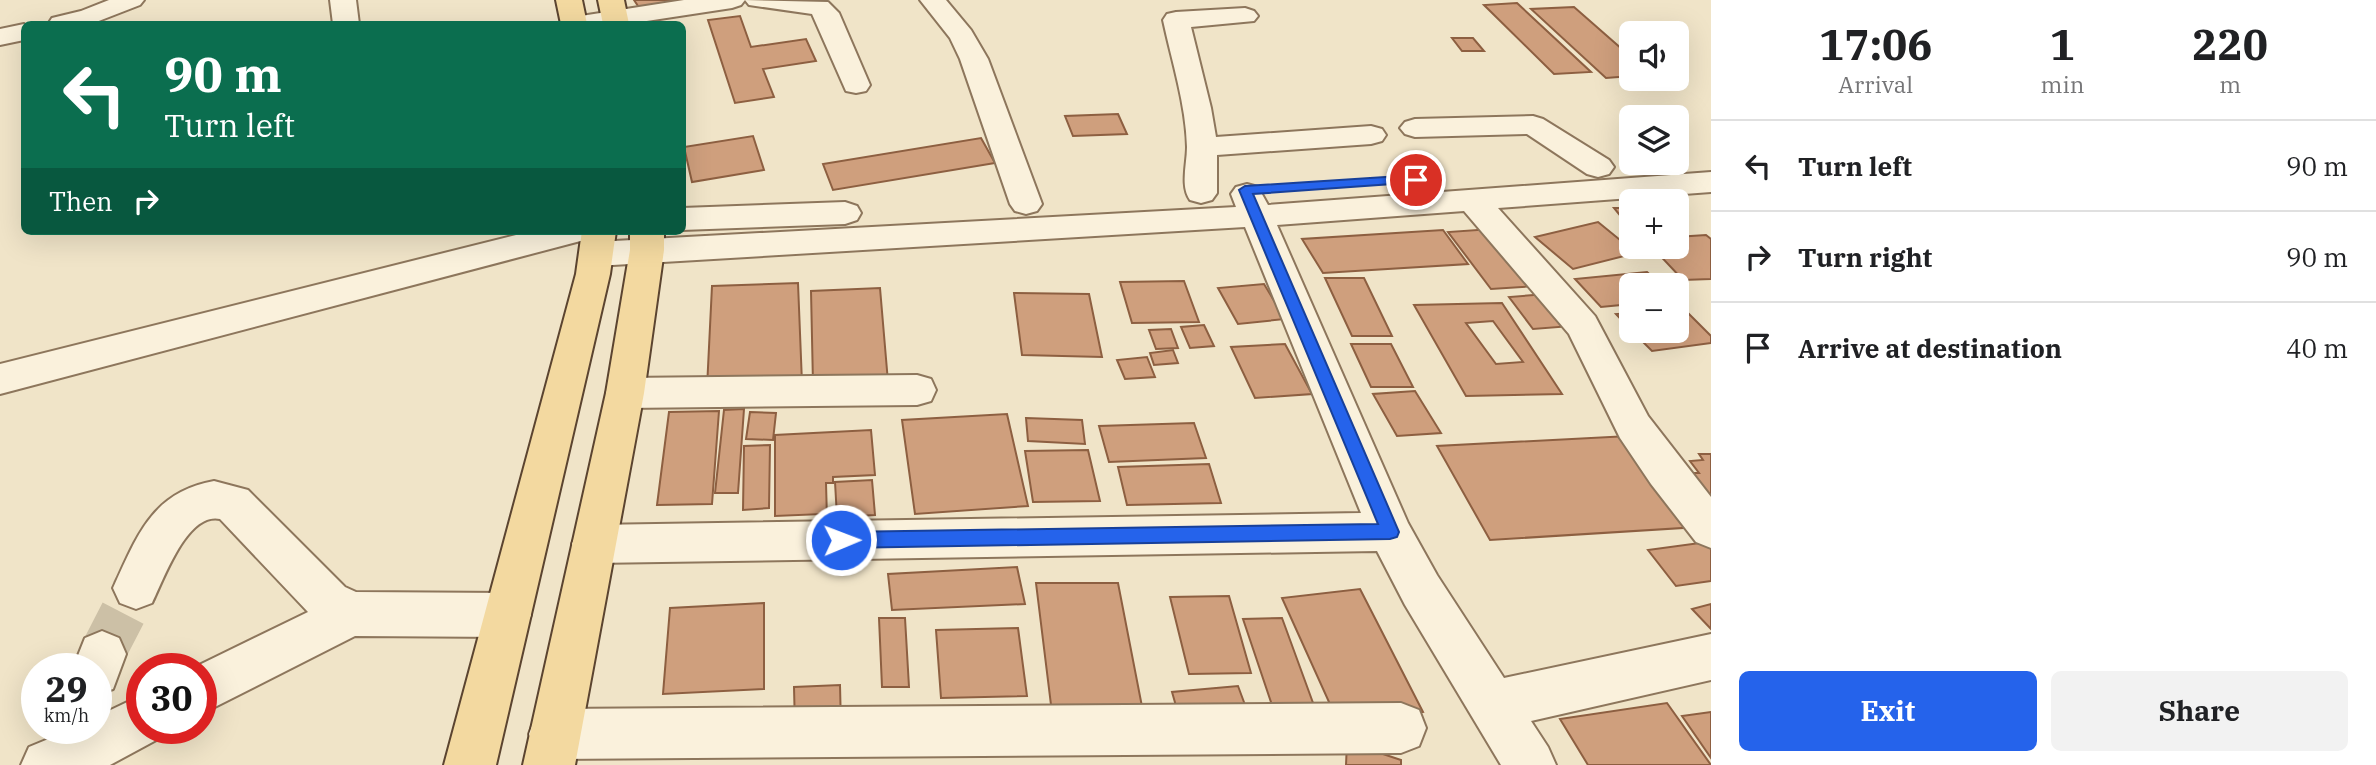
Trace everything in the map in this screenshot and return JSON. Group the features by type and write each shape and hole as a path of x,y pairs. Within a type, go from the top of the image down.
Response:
{"main road":[{"path":"569,0 573,21"},
{"path":"470,765 508,615 590,239"},
{"path":"551,750 625,393 647,240"}],"street":[{"path":"73,21 131,0"},
{"path":"343,0 346,21"},
{"path":"592,21 614,14 733,0"},
{"path":"758,0 819,7 826,13 856,85"},
{"path":"933,0 962,36 974,59 1026,204"},
{"path":"1201,193 1202,146 1197,108 1176,20 1245,16"},
{"path":"0,37 21,33"},
{"path":"1415,128 1533,125 1598,167"},
{"path":"1202,146 1371,135"},
{"path":"1689,160 1711,158"},
{"path":"0,379 590,239 647,240 1252,203 1619,165"},
{"path":"686,219 1026,204 1201,193 1252,203 1472,200 1711,182"},
{"path":"1472,200 1594,341 1624,409 1642,440 1657,463 1711,529"},
{"path":"1252,203 1390,532 1421,590 1530,765"},
{"path":"625,393 917,390"},
{"path":"136,588 173,517 193,505 224,500 233,503 329,602 351,614"},
{"path":"594,544 1390,532"},
{"path":"217,682 351,614 508,615"},
{"path":"1492,705 1711,657"},
{"path":"74,752 126,728"},
{"path":"551,750 1401,728"}],"building":[{"path":"634,0 682,0 640,9"},
{"path":"1517,3 1591,72 1554,74 1484,5"},
{"path":"1574,7 1619,46 1619,77 1606,78 1531,9"},
{"path":"740,16 751,47 806,39 816,61 763,69 774,97 735,103 708,20"},
{"path":"1452,38 1473,38 1484,51 1462,51"},
{"path":"1118,114 1127,134 1073,136 1065,116"},
{"path":"753,136 764,170 692,182 686,147"},
{"path":"981,138 995,163 833,190 823,164"},
{"path":"1598,222 1619,239 1619,257 1573,269 1535,237"},
{"path":"1492,229 1537,286 1491,289 1448,232"},
{"path":"1443,230 1468,264 1323,273 1302,239"},
{"path":"1706,235 1711,239 1711,279 1689,280 1689,273 1676,273 1663,259 1689,259 1689,236"},
{"path":"1619,275 1619,305 1601,307 1575,279"},
{"path":"1325,278 1364,278 1392,336 1352,336"},
{"path":"1184,281 1199,322 1132,323 1120,282"},
{"path":"798,283 802,383 707,388 712,286"},
{"path":"1264,284 1285,319 1238,324 1218,288"},
{"path":"880,288 888,382 813,384 811,291"},
{"path":"1014,293 1089,294 1102,357 1022,355"},
{"path":"1547,294 1572,326 1533,329 1509,297"},
{"path":"1502,303 1562,394 1466,396 1414,305","holes":["1493,321 1523,362 1496,364 1466,323"]},
{"path":"1689,314 1711,336 1711,343 1652,351 1644,343 1689,343"},
{"path":"1204,325 1214,346 1190,348 1181,327"},
{"path":"1171,329 1178,348 1156,349 1149,330"},
{"path":"1285,344 1312,394 1255,398 1231,347"},
{"path":"1351,344 1391,344 1413,387 1371,387"},
{"path":"1173,350 1178,363 1154,365 1150,353"},
{"path":"1147,357 1155,377 1125,379 1117,360"},
{"path":"1415,391 1441,433 1397,436 1373,394"},
{"path":"744,409 738,493 715,493 724,410"},
{"path":"719,411 712,504 657,505 669,412"},
{"path":"750,412 776,413 773,440 746,439"},
{"path":"1007,414 1028,506 915,514 902,420"},
{"path":"1026,418 1082,420 1085,444 1028,441"},
{"path":"1194,423 1206,458 1109,462 1099,426"},
{"path":"871,430 875,475 833,477 833,483 826,483 827,519 822,519 822,514 775,516 775,435"},
{"path":"1629,436 1698,527 1490,540 1437,446"},
{"path":"770,445 769,508 743,510 744,446"},
{"path":"1088,450 1100,501 1033,502 1025,451"},
{"path":"1699,454 1711,454 1711,502 1690,473 1699,473 1690,461 1703,460"},
{"path":"1209,464 1221,503 1127,505 1118,467"},
{"path":"872,480 875,515 837,517 835,482"},
{"path":"1707,542 1711,546 1711,581 1676,586 1648,550"},
{"path":"1017,567 1025,604 892,610 888,574"},
{"path":"1036,583 1118,583 1145,722 1053,721"},
{"path":"1360,589 1423,712 1338,722 1282,598"},
{"path":"1229,596 1251,673 1189,674 1170,597"},
{"path":"764,603 764,689 663,694 670,608"},
{"path":"1711,604 1711,629 1692,609"},
{"path":"879,618 905,618 909,687 882,687"},
{"path":"1282,618 1320,722 1278,723 1243,619"},
{"path":"1018,628 1027,696 941,698 936,630"},
{"path":"840,685 841,726 795,728 794,687"},
{"path":"1238,686 1251,721 1182,727 1172,692"},
{"path":"1667,703 1711,765 1588,765 1560,719"},
{"path":"1711,712 1711,758 1682,716"},
{"path":"1347,742 1401,760 1401,765 1346,765"}],"tunnel":[{"path":"103,653 136,588"}],"route":[{"path":"841,540 1390,532 1245,190 1416,180"}]}
